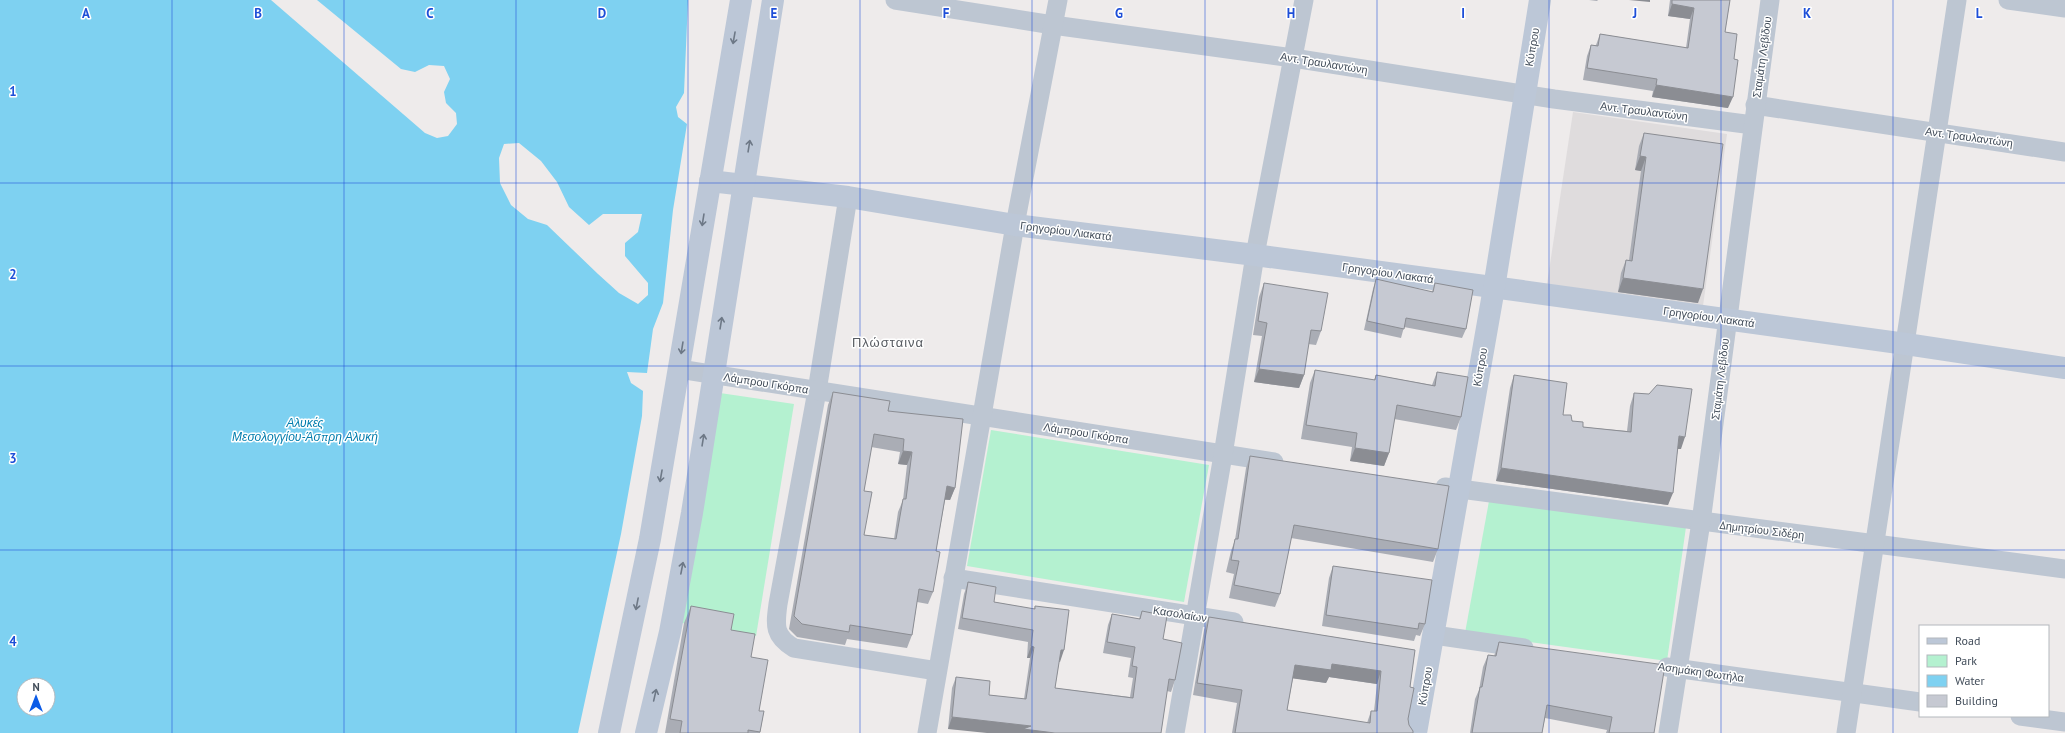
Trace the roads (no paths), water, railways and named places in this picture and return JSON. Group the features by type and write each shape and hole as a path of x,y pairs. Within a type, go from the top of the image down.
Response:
{"street":[{"path":"609,733 650,539 741,0"},
{"path":"646,733 670,632 692,513 773,0"},
{"name":"Αντ. Τραυλαντώνη","path":"895,0 1053,25 1293,58 1524,94 1753,125"},
{"path":"927,733 1015,225 1058,0"},
{"path":"1174,733 1224,455 1255,255 1304,0"},
{"name":"Κύπρου","path":"1416,733 1426,648 1459,489 1494,288 1540,0"},
{"name":"Σταμάτη Λεβίδου","path":"1668,733 1701,522 1770,0"},
{"path":"1846,733 1957,0"},
{"path":"2008,0 2065,8"},
{"name":"Αντ. Τραυλαντώνη","path":"1755,106 2065,152"},
{"name":"Γρηγορίου Λιακατά","path":"710,181 848,197 1015,225 1255,255 1906,344 2065,368"},
{"path":"848,197 817,391 778,604 777,631 784,642 794,648 937,671"},
{"name":"Λάμπρου Γκόρπα","path":"679,369 1294,465"},
{"path":"1428,484 1459,489"},
{"name":"Δημητρίου Σιδέρη","path":"1459,489 2065,569"},
{"name":"Κασολαίων","path":"953,578 1250,625"},
{"path":"1426,648 1545,650"},
{"name":"Ασημάκη Φωτήλα","path":"1647,664 1919,702"},
{"path":"2022,717 2042,726 2065,722"}],"water":[{"name":"Αλυκές Μεσολογγίου-Άσπρη Αλυκή","path":"0,0 271,0 425,133 437,138 448,136 457,124 456,113 446,103 444,92 450,79 444,66 429,65 415,72 401,69 317,0 688,0 684,93 676,107 678,117 687,124 673,210 663,303 653,329 647,373 627,372 631,383 643,391 642,416 621,534 578,733 0,733","holes":["519,143 541,161 557,182 569,207 589,225 603,214 642,214 638,232 625,243 625,256 648,283 648,295 638,304 619,293 547,225 528,219 511,205 500,183 499,158 504,144"]}],"district":[{"name":"Πλώσταινα","path":"888,342"}]}
